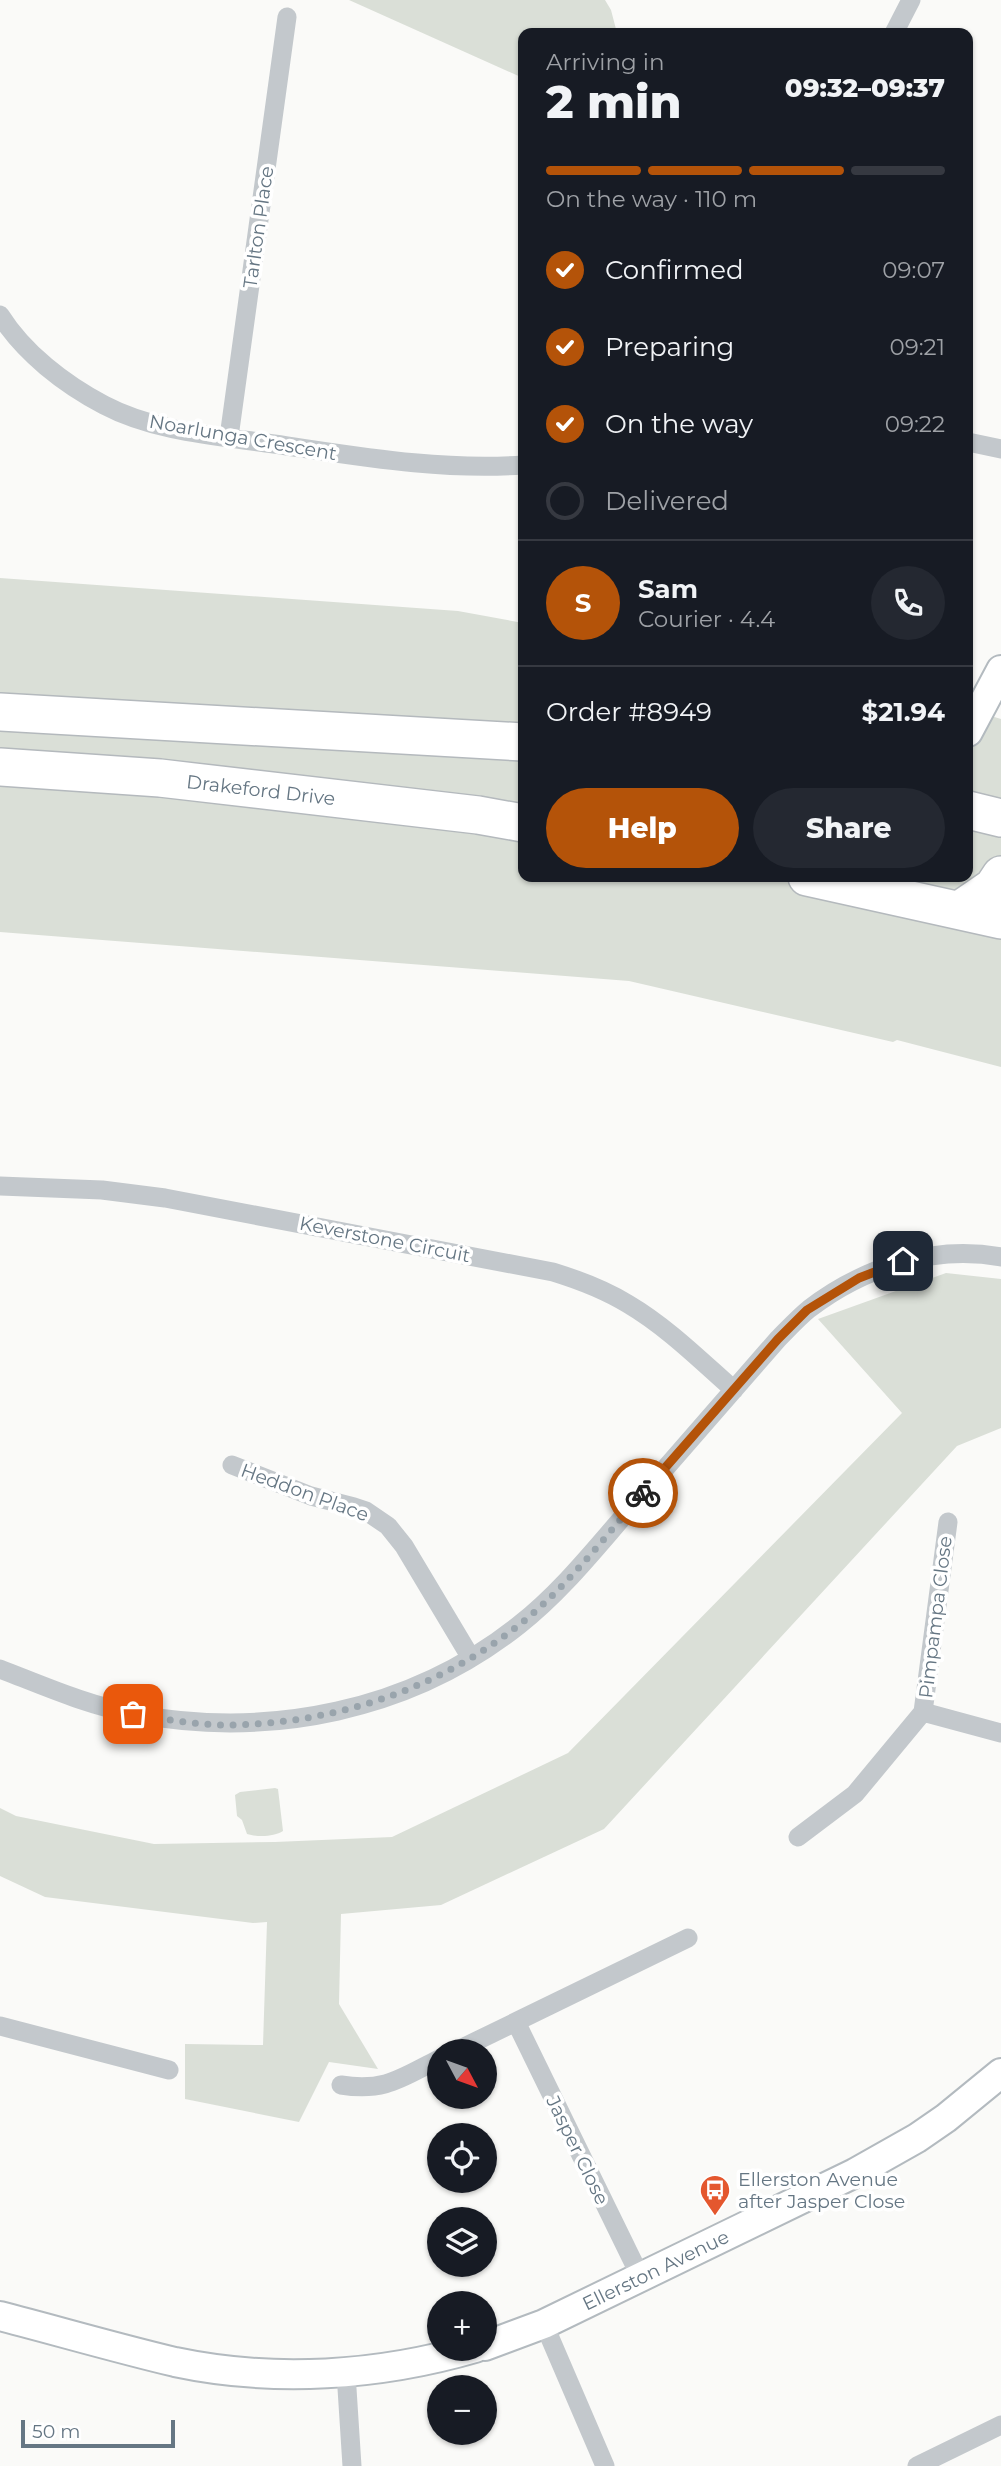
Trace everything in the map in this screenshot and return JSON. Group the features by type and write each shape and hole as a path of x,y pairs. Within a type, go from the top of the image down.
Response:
{"highway":[{"path":"0,712 518,742"},
{"name":"Drakeford Drive","path":"0,767 160,778 478,815 518,822"},
{"path":"973,811 1001,818"},
{"path":"961,909 993,887 1001,875"},
{"path":"831,882 1001,920"},
{"path":"939,882 961,909"}],"street":[{"path":"897,28 911,0"},
{"name":"Tarlton Place","path":"229,437 287,17"},
{"name":"Noarlunga Crescent","path":"1,320 33,354 67,383 105,405 145,422 411,464 518,465"},
{"path":"973,443 1001,449"},
{"path":"973,723 1001,670"},
{"name":"Keverstone Circuit","path":"0,1186 102,1190 164,1198 553,1272 579,1280 628,1304 672,1336 734,1390"},
{"path":"0,1670 71,1696 133,1714 228,1725 291,1721 354,1708 415,1687 471,1658 519,1625 562,1586 778,1339 807,1310 859,1278 903,1261 973,1254 1001,1257"},
{"name":"Heddon Place","path":"232,1465 311,1496 366,1511 388,1526 404,1546 471,1658"},
{"name":"Pimpampa Close","path":"798,1837 855,1794 923,1712 948,1522"},
{"name":"Pimpampa Close","path":"923,1712 1001,1733"},
{"path":"481,2039 688,1938"},
{"name":"Jasper Close","path":"516,2022 641,2278"},
{"path":"1,2029 169,2070"},
{"path":"341,2085 363,2089 383,2086 427,2065"},
{"name":"Ellerston Avenue","path":"497,2342 544,2324 855,2173 917,2138 1001,2073"},
{"path":"0,2316 177,2362 244,2372 346,2373 397,2367 427,2360"},
{"path":"544,2324 606,2466"},
{"path":"346,2373 352,2466"},
{"path":"918,2466 1001,2425"}],"shaded area":[{"path":"349,0 605,0 616,28 518,28 518,76"},
{"path":"0,578 458,611 518,622 518,882 973,882 973,711 1001,719 1001,1067 897,1040 893,1042 629,981 0,932"},
{"path":"946,1273 1001,1279 1001,1428 957,1446 604,1829 441,1905 341,1914 339,2004 378,2069 329,2062 299,2122 185,2099 185,2044 263,2045 267,1922 253,1923 45,1897 0,1876 0,1808 16,1816 154,1844 392,1837 568,1753 902,1413 818,1319"},
{"path":"278,1789 283,1831 265,1836 247,1834 242,1820 237,1816 235,1795"}],"way so far":[{"path":"133,1714 228,1725 291,1721 354,1708 415,1687 471,1658 519,1625 562,1586 643,1493"}],"place":[{"name":"Ellerston Avenue after Jasper Close","path":"715,2217"}],"route":[{"path":"643,1493 778,1339 807,1310 841,1287 903,1261"}]}
